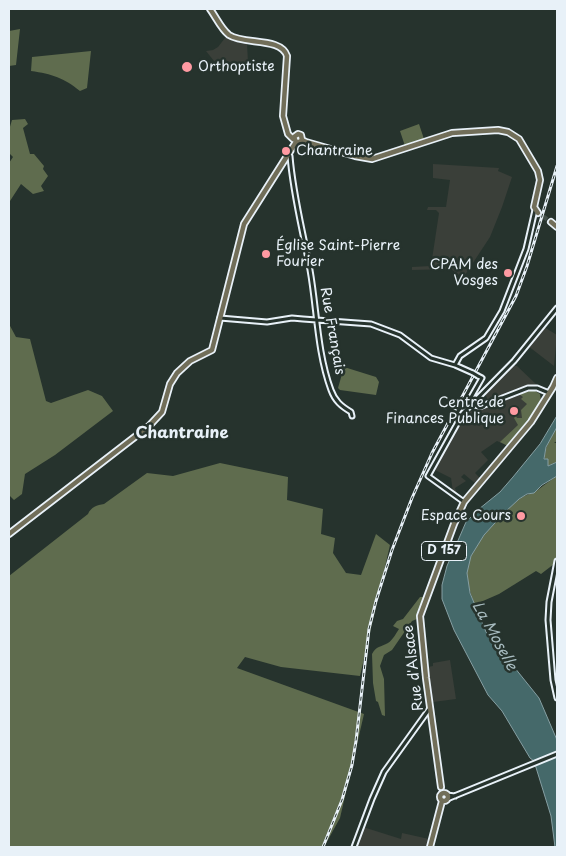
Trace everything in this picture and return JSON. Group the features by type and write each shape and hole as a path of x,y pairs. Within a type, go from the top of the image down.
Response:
{"main road":[{"path":"210,9 224,30 230,35 241,39 275,45 285,51 287,56 283,116 288,134 299,142 302,140 355,156 372,159 452,133 498,130 508,132 519,140 538,171 540,180 536,211"},
{"path":"9,534 149,426 162,412 170,384 176,373 190,361 212,350 244,224 288,154 295,139 300,135 302,140"},
{"path":"549,394 557,378"},
{"name":"D 157","path":"549,394 557,388"},
{"name":"Rue d'Alsace","path":"444,797 441,788 419,620 451,531 464,502 531,422 549,394"},
{"name":"D 157","path":"430,847 444,797"}],"street":[{"name":"Rue Français","path":"288,154 290,156 294,191 310,269 322,354 331,391 339,405 351,412 352,416"},
{"path":"455,365 460,356 484,340 506,303 526,249 536,211"},
{"path":"464,502 428,476 458,420 470,404 514,361 557,308"},
{"path":"220,318 267,322 292,318 371,324 400,335 431,358 455,365 480,377 470,404"},
{"path":"470,404 482,406 528,388 537,388 549,394"},
{"path":"472,395 474,399 478,398"},
{"path":"478,398 479,404 482,406"},
{"path":"557,561 548,620 552,676 557,698"},
{"path":"354,847 384,772 430,708"},
{"path":"444,797 456,796 557,754"}],"shaded area":[{"path":"225,38 247,43 248,63 218,66 206,51 218,47"},
{"path":"433,164 499,168 498,171 512,177 490,237 463,278 451,269 412,270 412,267 431,266 439,213 436,210 427,210 428,207 446,207 450,180 433,178"},
{"path":"544,327 557,335 554,366 528,346"},
{"path":"514,366 517,366 537,385 525,386 488,400 486,394"},
{"path":"528,391 535,391 540,394 541,402 508,446 497,441 481,452 488,460 475,473 480,478 476,484 464,474 461,477 466,481 455,488 457,494 453,492 451,478 435,470 458,427 469,412 485,406 493,407 493,404"},
{"path":"450,660 456,699 433,702 428,667 433,666 433,663"},
{"path":"363,827 401,839 402,833 429,839 427,847 356,847"}],"green space":[{"path":"20,29 16,65 9,66 9,31"},
{"path":"91,51 87,88 80,91 57,77 31,71 32,57"},
{"path":"25,119 28,124 23,128 30,154 34,154 44,166 43,169 48,176 41,186 44,191 33,194 21,184 10,201 9,163 13,157 9,153 9,130 12,120"},
{"path":"419,124 424,139 405,146 400,131"},
{"path":"9,324 16,337 30,339 46,401 51,403 88,390 102,396 113,411 55,455 25,474 22,494 14,500 9,495"},
{"path":"344,367 376,377 379,382 376,395 340,390 338,388"},
{"path":"535,391 540,394 541,402 529,421 508,446 500,442 518,425 514,418 516,416 517,418 522,418 521,410 527,404 521,399 523,397 519,394"},
{"path":"557,427 557,441 554,443 557,443 557,462 547,466 545,461 546,450"},
{"path":"220,463 288,477 287,500 323,509 321,534 335,538 333,553 346,573 361,575 376,534 390,545 360,676 281,667 245,657 237,668 364,714 340,818 324,847 9,847 9,576 88,514 93,508 104,504 147,473 173,476"},
{"path":"557,476 557,554 554,564 541,574 536,571 499,594 476,604 474,603 468,585 467,573 472,553 479,542 513,504 535,492"},
{"path":"420,597 424,597 417,619 412,621 392,650 384,655 380,666 384,679 385,716 382,715 376,701 372,654 377,648 391,640 399,629 393,626 397,621 403,619"}],"water":[{"path":"557,416 557,427 546,447 544,459 548,459 548,466 557,462 557,476 542,485 534,493 527,494 519,499 504,513 484,535 471,556 467,573 470,593 486,632 539,698 557,740 557,847 555,847 551,816 534,761 530,758 502,711 488,695 454,630 442,599 442,585 447,566 466,522 500,492 513,477 540,444"}],"tunnel":[{"path":"538,213 551,222"}],"railway":[{"path":"323,847 342,800 352,765 369,629 392,550 432,453 516,296 557,166"}],"place":[{"name":"Orthoptiste","path":"187,67"},
{"name":"Chantraine","path":"286,151"},
{"name":"Église Saint-Pierre Fourier","path":"266,254"},
{"name":"CPAM des Vosges","path":"508,273"},
{"name":"Centre de Finances Publique","path":"514,411"},
{"name":"Espace Cours","path":"521,516"}],"district":[{"name":"Chantraine","path":"182,434"}],"water label":[{"name":"La Moselle","path":"494,636"}]}
